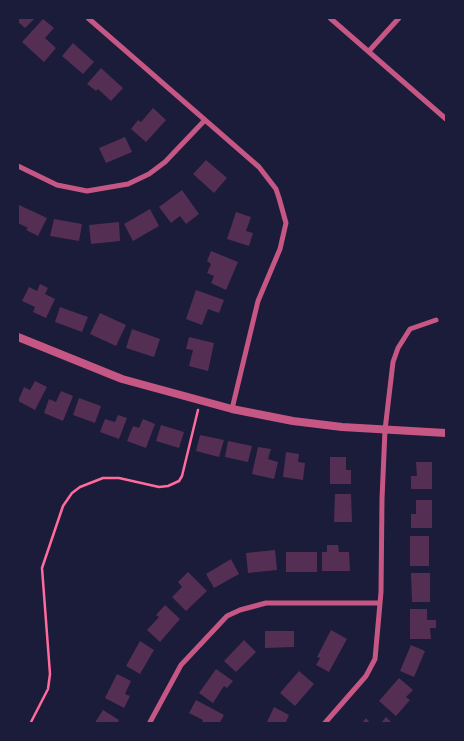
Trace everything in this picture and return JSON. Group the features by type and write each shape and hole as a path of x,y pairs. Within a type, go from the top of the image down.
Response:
{"street":[{"path":"88,18 259,167 267,176 279,198 286,223 280,249 252,319 232,409"},
{"path":"330,18 446,119"},
{"path":"369,51 399,18"},
{"path":"18,166 57,184 88,192 128,184 149,174 165,162 205,120"},
{"path":"324,724 366,676 375,659 380,603 382,499 389,382 398,348 410,329 436,320"},
{"path":"18,337 122,379 232,409 293,421 342,427 446,433"},
{"path":"149,724 181,665 228,616 250,606 266,603 380,603"}],"path":[{"path":"30,724 48,689 50,674 42,568 63,506 72,493 80,487 103,478 119,478 159,486 168,486 179,481 182,476 201,401"}],"building":[{"path":"18,18 35,18 25,28 18,22"},
{"path":"43,19 54,28 45,38 56,48 44,62 22,42"},
{"path":"73,43 94,62 83,74 62,56"},
{"path":"101,68 123,88 111,101 98,89 96,91 87,84"},
{"path":"153,108 166,120 146,142 131,129 138,120 141,122"},
{"path":"125,137 132,152 106,163 99,148"},
{"path":"206,160 227,178 214,193 193,174"},
{"path":"182,190 199,214 186,224 180,216 171,223 159,207"},
{"path":"19,205 47,218 38,236 26,230 28,228 18,223"},
{"path":"150,209 159,226 133,241 124,224"},
{"path":"236,212 251,217 246,231 253,233 249,246 227,239"},
{"path":"54,219 82,224 79,241 50,236"},
{"path":"119,222 120,241 91,244 89,225"},
{"path":"211,251 238,262 226,290 211,283 214,276 207,273 211,264 207,261"},
{"path":"40,284 48,288 45,294 55,299 46,318 33,312 35,307 22,301 29,287 37,291"},
{"path":"196,290 224,300 219,313 208,309 202,325 186,319"},
{"path":"60,307 88,317 82,332 55,322"},
{"path":"100,313 126,325 116,346 90,334"},
{"path":"132,329 160,339 154,357 126,348"},
{"path":"189,337 214,343 208,371 189,366 193,350 186,349"},
{"path":"35,381 47,387 35,410 18,401 24,387 30,390"},
{"path":"61,391 73,396 63,421 44,413 49,399 56,402"},
{"path":"79,398 101,406 95,423 73,415"},
{"path":"118,415 127,418 119,439 100,432 105,419 115,422"},
{"path":"143,419 155,424 146,448 127,441 133,426 139,428"},
{"path":"161,425 184,432 179,448 156,441"},
{"path":"200,435 224,440 219,457 196,451"},
{"path":"228,441 252,446 248,462 225,457"},
{"path":"258,447 271,449 268,459 278,462 274,479 252,474"},
{"path":"286,452 299,454 298,462 305,463 303,480 283,477"},
{"path":"330,457 346,457 346,470 351,470 351,484 330,484"},
{"path":"416,462 432,462 432,489 411,489 411,476 417,476"},
{"path":"335,494 351,494 352,522 334,522"},
{"path":"416,500 432,500 432,528 411,528 411,514 416,514"},
{"path":"410,536 429,536 429,566 410,566"},
{"path":"327,545 338,545 339,552 349,552 350,571 322,571 322,552 327,552"},
{"path":"275,550 277,570 248,573 246,553"},
{"path":"286,552 317,552 317,572 286,572"},
{"path":"231,559 239,574 214,588 206,574"},
{"path":"188,572 207,591 186,611 172,597 182,587 178,582"},
{"path":"411,573 430,573 430,602 412,602"},
{"path":"165,605 180,619 160,642 147,630 159,617 156,615"},
{"path":"410,609 427,609 427,620 436,620 436,628 430,628 431,639 410,639"},
{"path":"331,630 347,639 329,672 316,665 320,658 317,657"},
{"path":"265,631 294,631 294,647 265,648"},
{"path":"244,640 256,652 236,672 224,661"},
{"path":"140,641 154,650 140,674 126,666"},
{"path":"411,645 425,651 414,677 400,671"},
{"path":"216,669 233,681 227,688 224,686 213,703 199,693"},
{"path":"299,671 314,684 295,706 280,693"},
{"path":"117,674 131,681 125,694 130,696 124,708 105,698"},
{"path":"399,678 413,690 406,697 410,700 396,716 379,701"},
{"path":"196,700 224,715 219,724 201,724 203,720 189,713"},
{"path":"274,707 289,715 285,724 266,724"},
{"path":"103,710 119,720 117,724 94,724"},
{"path":"386,717 393,724 380,724"},
{"path":"366,718 371,724 361,724"}]}
